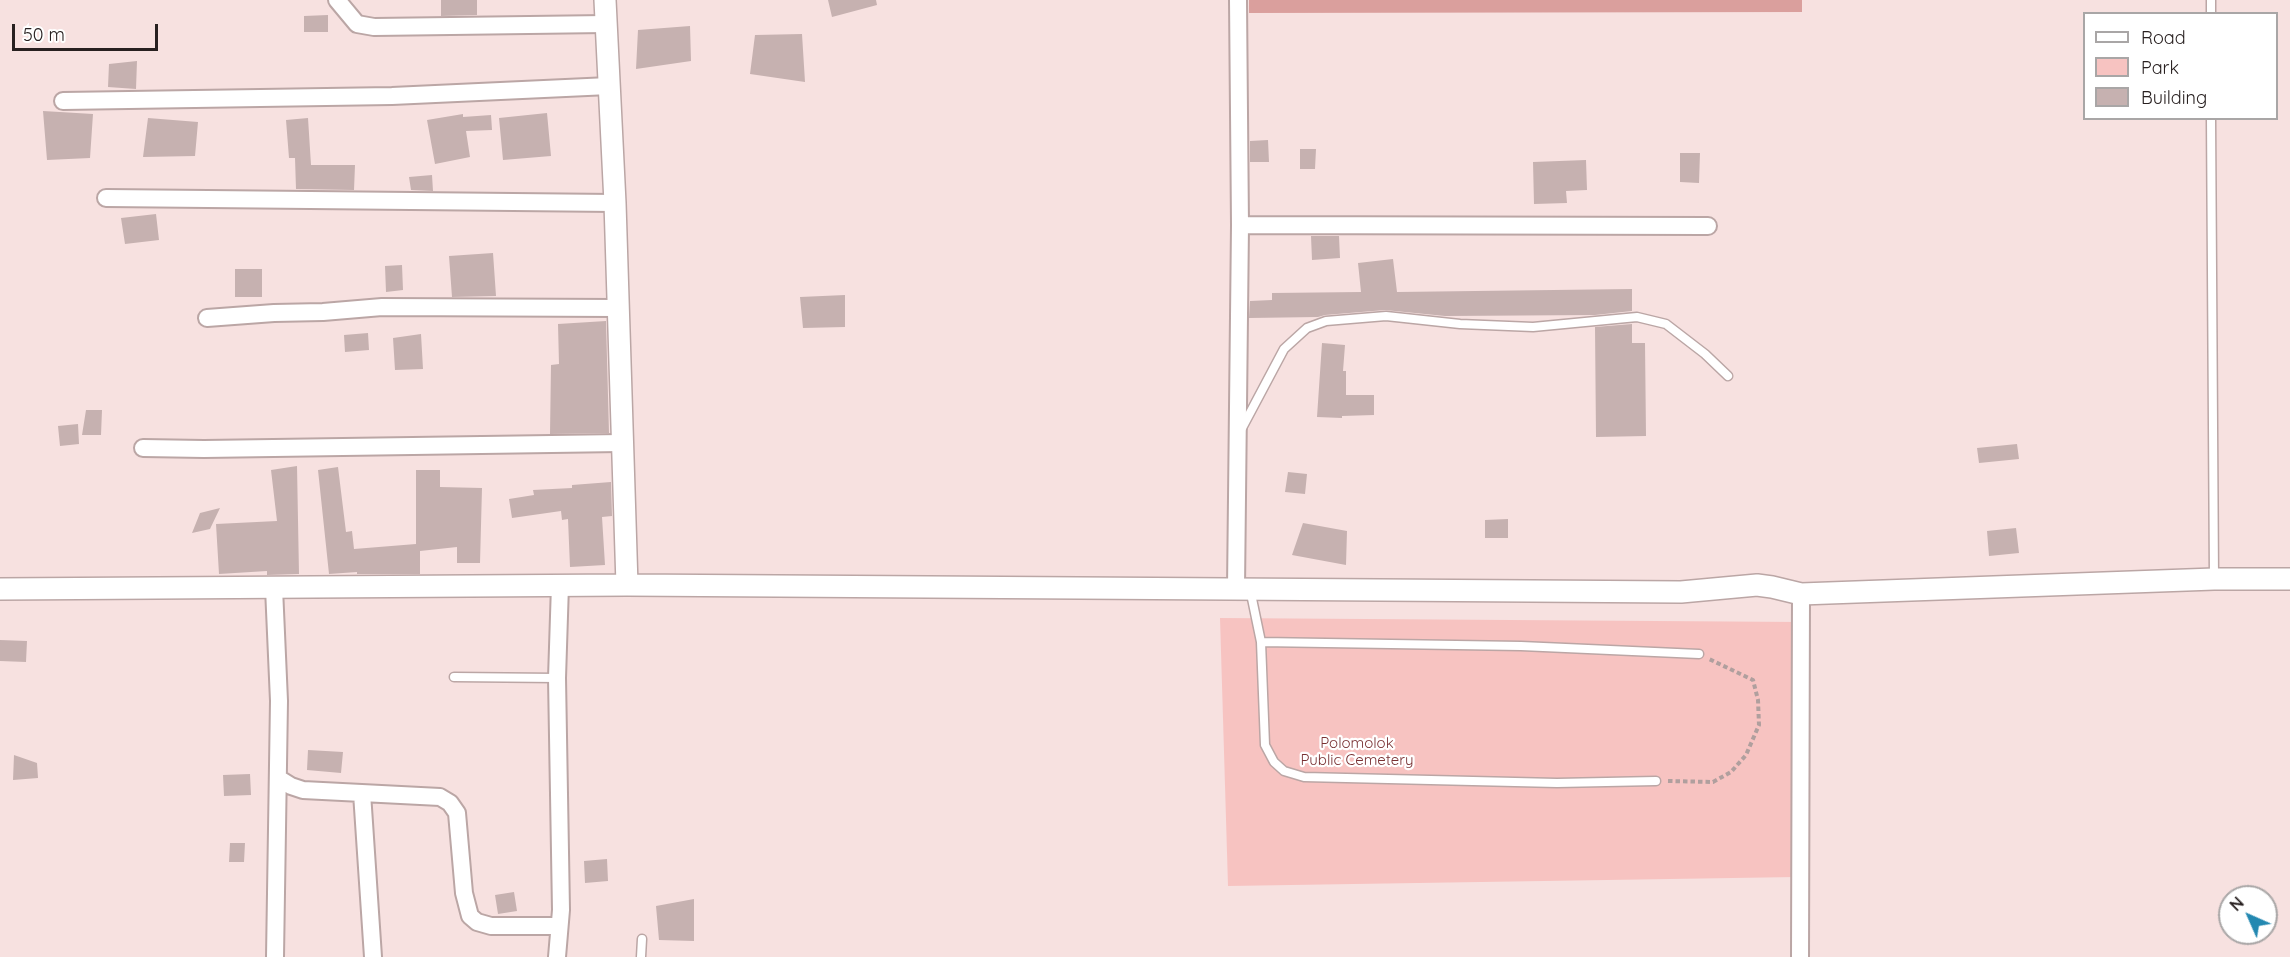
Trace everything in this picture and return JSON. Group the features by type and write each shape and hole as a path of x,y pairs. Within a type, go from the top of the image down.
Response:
{"street":[{"path":"337,0 357,24 374,27 606,24"},
{"path":"605,0 615,203 627,585"},
{"path":"1238,0 1240,225 1236,439 1243,589"},
{"path":"63,101 392,96 609,86"},
{"path":"106,198 615,203"},
{"path":"1240,225 1708,226"},
{"path":"207,318 382,307 618,308"},
{"path":"142,447 204,449 621,443"},
{"path":"0,589 627,585 1680,592 1757,585 1801,594 2214,579 2290,579"},
{"path":"557,957 561,910 557,678 560,585"},
{"path":"274,588 279,701 275,957"},
{"path":"1800,957 1801,594"},
{"path":"278,778 303,790 440,797 450,803 457,813 464,893 470,916 477,922 491,926 559,926"},
{"path":"362,793 373,957"}],"lane":[{"path":"2211,120 2214,579"},
{"path":"1236,439 1284,349 1307,328 1326,321 1386,316 1460,324 1533,327 1637,317 1666,324 1705,354 1728,376"},
{"path":"1243,589 1261,642 1266,745 1274,762 1284,771 1304,777 1557,783 1656,781"},
{"path":"1261,642 1533,646 1699,654"},
{"path":"454,677 557,678"},
{"path":"641,957 642,939"}],"path":[{"path":"1656,781 1713,782 1731,772 1746,755 1758,726 1758,700 1753,680 1699,654"}],"green space":[{"name":"Polomolok Public Cemetery","path":"1220,618 1800,622 1796,877 1228,886"}],"shaded area":[{"path":"1249,0 1802,0 1802,12 1249,13"}],"building":[{"path":"441,0 477,0 477,15 441,16"},
{"path":"828,0 876,0 877,5 832,17"},
{"path":"328,15 328,32 304,32 304,16"},
{"path":"690,26 691,61 636,69 638,30"},
{"path":"802,34 805,82 750,74 755,35"},
{"path":"137,61 136,89 108,87 109,64"},
{"path":"43,111 93,114 90,158 47,160"},
{"path":"547,113 551,156 503,160 499,118"},
{"path":"463,114 463,117 491,115 492,130 466,131 470,157 435,164 427,120"},
{"path":"148,118 198,122 195,156 143,157"},
{"path":"308,118 311,165 355,165 354,190 296,189 295,158 289,158 286,120"},
{"path":"1268,140 1269,162 1250,162 1250,141"},
{"path":"1300,149 1316,149 1315,169 1300,169"},
{"path":"1680,153 1700,153 1699,183 1680,182"},
{"path":"1586,160 1587,190 1566,191 1567,203 1534,204 1533,162"},
{"path":"432,175 433,191 411,190 409,177"},
{"path":"156,214 159,240 125,244 121,218"},
{"path":"1311,236 1339,236 1340,258 1312,260"},
{"path":"493,253 496,296 452,297 449,256"},
{"path":"1393,259 1397,292 1632,289 1632,311 1595,315 1445,316 1385,310 1318,317 1249,318 1250,301 1272,300 1272,293 1361,292 1358,263"},
{"path":"402,265 403,290 386,292 385,266"},
{"path":"235,269 262,269 262,297 235,297"},
{"path":"845,295 845,327 803,328 800,297"},
{"path":"606,321 609,433 550,434 551,365 559,364 558,324"},
{"path":"1632,324 1632,343 1645,343 1646,436 1596,437 1595,327"},
{"path":"368,333 369,350 345,352 344,335"},
{"path":"421,334 423,369 395,370 393,338"},
{"path":"1322,343 1345,345 1343,371 1346,371 1346,395 1374,395 1374,415 1342,416 1342,418 1317,417"},
{"path":"86,410 102,410 101,435 82,435"},
{"path":"78,424 79,444 60,446 58,426"},
{"path":"2017,444 2019,459 1979,463 1977,448"},
{"path":"297,466 299,574 267,575 267,571 219,574 216,524 277,521 271,470"},
{"path":"338,467 346,532 352,531 354,549 416,544 416,470 440,470 440,487 482,488 480,563 457,563 457,547 420,551 420,574 357,574 357,572 329,574 318,470"},
{"path":"1288,472 1307,474 1305,494 1285,492"},
{"path":"611,482 612,516 602,517 605,565 570,567 568,519 562,520 561,511 512,518 509,499 534,495 533,490 572,488 572,485"},
{"path":"220,508 210,529 192,533 200,513"},
{"path":"1508,519 1508,538 1485,538 1485,520"},
{"path":"1303,523 1347,531 1346,565 1292,555"},
{"path":"2016,528 2019,553 1989,556 1987,531"},
{"path":"0,640 27,641 26,662 0,661"},
{"path":"308,750 343,752 341,773 307,770"},
{"path":"14,755 37,763 38,778 13,780"},
{"path":"250,774 251,795 224,796 223,775"},
{"path":"230,843 245,843 244,862 229,862"},
{"path":"607,859 608,881 585,883 584,861"},
{"path":"514,892 517,911 498,914 495,895"},
{"path":"694,899 694,941 659,940 656,906"}]}
